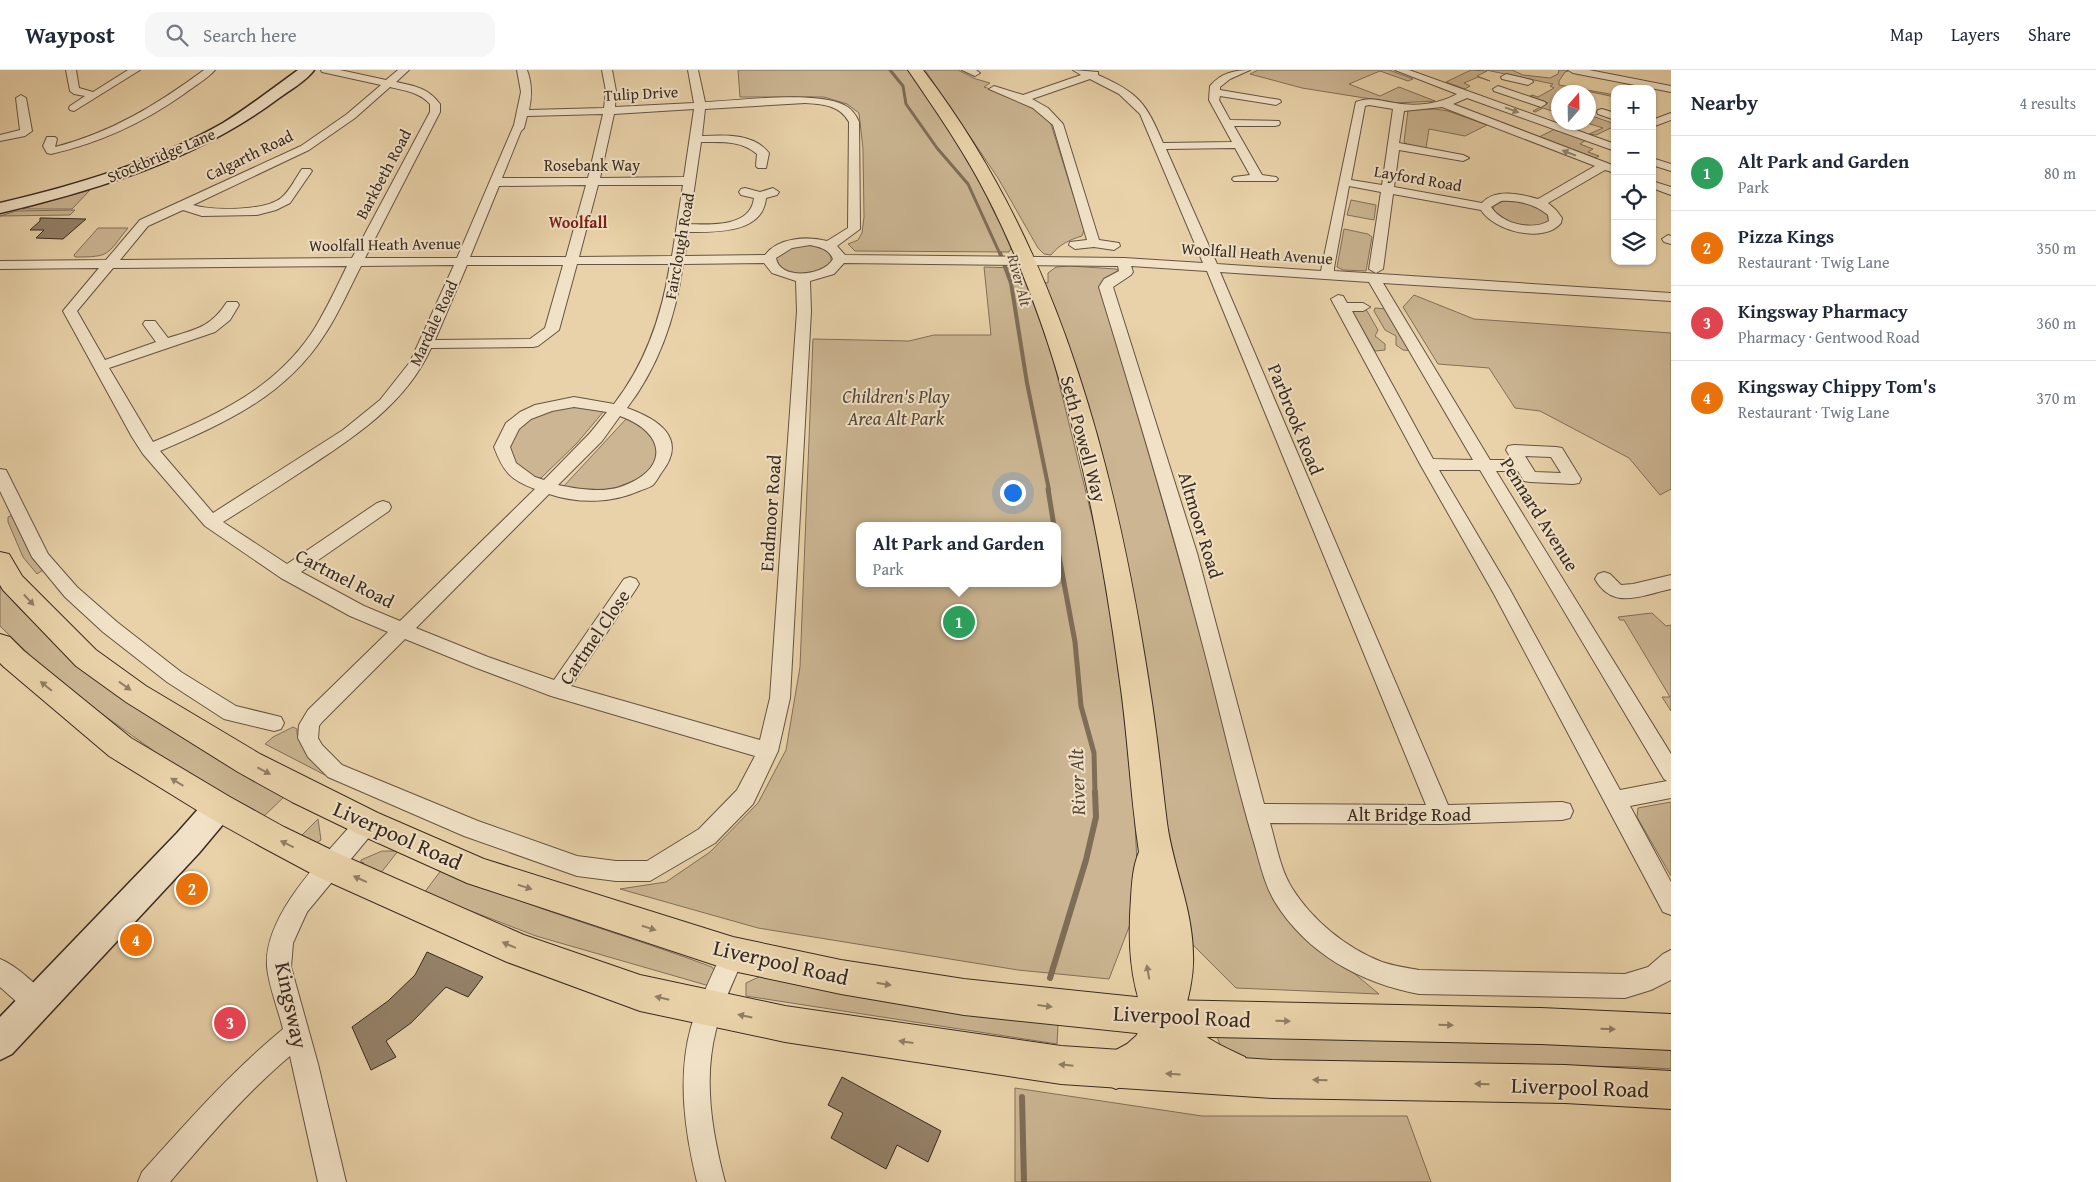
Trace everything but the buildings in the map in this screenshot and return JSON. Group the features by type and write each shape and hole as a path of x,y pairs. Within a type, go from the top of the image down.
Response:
{"main road":[{"name":"Stockbridge Lane","path":"0,208 86,185 130,171 176,152 236,121 306,70"},
{"name":"Seth Powell Way","path":"915,70 977,161 1017,260 1044,305 1071,384 1110,540 1127,632 1142,735 1153,841 1171,914 1176,954 1161,1031 1153,1045 1144,1055 1131,1064 1115,1070"},
{"name":"Liverpool Road","path":"0,561 12,583 86,658 136,694 249,763 303,792 367,823 479,872 733,954 842,977 964,997 1164,1018 1541,1026 1671,1032"},
{"name":"Liverpool Road","path":"0,645 14,659 120,747 219,807 330,866 519,950 640,993 710,1009 795,1025 1061,1065 1257,1078 1566,1084 1671,1090"},
{"path":"0,1042 188,844 219,807"},
{"path":"1164,1018 1194,1053 1211,1064 1257,1078"}],"street":[{"path":"71,70 74,89 80,93 94,95"},
{"path":"74,108 135,70"},
{"path":"51,138 48,146 50,151 72,147 109,134 190,86 210,70"},
{"path":"326,70 388,83"},
{"name":"Calgarth Road","path":"108,264 142,224 305,148 351,116 404,70"},
{"name":"Mardale Road","path":"211,522 349,434 385,403 417,363 427,344 517,128 519,128 527,101 525,78 522,70"},
{"path":"427,344 533,343 552,330 593,182 609,111 611,91 607,70"},
{"name":"Fairclough Road","path":"309,725 314,716 547,488 596,437 618,410 645,369 665,322 683,228 697,139 700,106 692,70"},
{"path":"1245,70 1220,81 1214,92 1214,100 1258,179"},
{"path":"1400,70 1611,147"},
{"path":"1635,82 1636,70"},
{"path":"1025,98 1091,72"},
{"name":"Parbrook Road","path":"1091,72 1116,87 1140,105 1160,146 1441,815"},
{"path":"1575,72 1671,89"},
{"path":"1479,98 1498,88 1511,78 1528,82"},
{"name":"Barkbeth Road","path":"149,450 225,415 256,397 281,379 301,358 319,333 435,112 435,104 427,94 388,83"},
{"path":"1498,88 1541,104"},
{"path":"994,89 1025,98 1051,114 1058,124 1094,243"},
{"path":"1214,92 1266,94 1276,102"},
{"path":"1329,276 1327,268 1360,104 1363,102 1399,107 1443,104 1454,101 1466,94"},
{"path":"0,138 21,134 26,131 20,98"},
{"name":"Tulip Drive","path":"523,113 609,111 805,100 823,102 842,108 852,117 854,229 828,246"},
{"path":"1443,104 1609,168"},
{"path":"1375,273 1395,146 1399,107"},
{"path":"1656,121 1670,110"},
{"path":"1602,112 1611,115"},
{"path":"1228,123 1269,121"},
{"path":"1596,141 1608,134"},
{"path":"697,139 732,140 756,146 763,153 762,166"},
{"path":"1160,146 1239,145"},
{"path":"1395,146 1463,158"},
{"path":"1656,162 1671,168"},
{"path":"748,169 762,166 775,170"},
{"path":"1538,204 1609,168"},
{"path":"182,206 202,212 257,211 272,207 286,200 306,171"},
{"path":"1238,179 1272,179"},
{"name":"Rosebank Way","path":"494,182 690,181"},
{"name":"Layford Road","path":"1344,182 1485,207 1492,217 1510,226 1533,230 1551,227 1555,223 1556,218 1547,208 1538,204 1508,197 1491,200 1485,207"},
{"path":"1656,185 1671,191"},
{"path":"745,192 760,196 773,192"},
{"path":"683,228 720,228 746,220 759,208 760,196"},
{"path":"810,241 828,246 835,250 840,259 838,264 825,274 804,277 784,274 772,265 773,253 788,244 810,241"},
{"path":"1075,246 1094,243 1114,246"},
{"name":"Woolfall Heath Avenue","path":"0,265 771,259"},
{"name":"Woolfall Heath Avenue","path":"840,259 1124,262 1329,276 1375,273 1671,297"},
{"name":"Altmoor Road","path":"1124,262 1126,272 1124,275 1110,281 1106,287 1188,553 1256,813"},
{"name":"Cartmel Road","path":"108,264 70,311 140,437 211,522 287,574 357,611 402,630 558,690 768,751"},
{"name":"Pennard Avenue","path":"1375,273 1485,465 1564,592 1671,773"},
{"name":"Endmoor Road","path":"768,751 780,698 804,311 804,277"},
{"path":"1363,307 1340,303 1428,464 1508,602 1671,904"},
{"path":"101,366 210,328 225,318 232,305"},
{"path":"150,324 165,344"},
{"path":"590,403 618,410 650,424 664,439 664,457 660,466 654,474 631,488 606,495 578,496 547,488 521,476 504,459 502,450 503,440 508,430 527,414 542,407 590,403"},
{"path":"1428,464 1524,466"},
{"path":"0,474 41,557 84,604 146,656 207,698 231,713 274,723"},
{"path":"287,574 382,507"},
{"path":"1604,578 1616,592 1633,591 1671,582"},
{"name":"Cartmel Close","path":"558,690 630,584"},
{"name":"Liverpool Road","path":"309,725 308,738 315,751 335,771 489,835 577,866 616,871 650,871 707,836 745,796 768,751"},
{"path":"1615,800 1671,789"},
{"name":"Alt Bridge Road","path":"1256,813 1441,815 1562,810"},
{"path":"1256,813 1275,876 1283,894 1294,910 1320,938 1337,951 1377,972 1419,982 1625,986 1645,982 1659,974 1671,962"},
{"name":"Kingsway","path":"332,1182 317,1109 279,967 281,942 291,917 299,904 367,823"},
{"path":"711,1182 702,1151 696,1100 697,1064 710,1009 733,954"},
{"path":"0,971 37,1003"},
{"path":"152,1182 203,1124 261,1064 296,1035"}],"green space":[{"path":"738,70 910,70 957,134 1013,244 1009,252 855,251 848,244 858,240 862,233 864,217 863,149 859,113 847,104 824,97 740,97"},
{"path":"925,70 958,70 976,79 990,83 984,87 1029,105 1051,124 1084,230 1082,236 1065,243 1051,255 1044,254 1038,248 998,178"},
{"path":"1258,70 1389,70 1413,79 1408,81 1380,71 1349,84 1380,96 1399,87 1435,101 1396,103 1302,88 1250,74"},
{"path":"1471,70 1487,71 1477,76 1490,81 1478,77 1464,83 1470,86 1465,89 1446,82"},
{"path":"1486,70 1512,70 1523,75 1550,78 1558,74 1559,70 1568,71 1565,72 1559,81 1559,85 1552,85 1553,84"},
{"path":"1551,90 1551,111 1543,108 1535,112 1533,111 1548,103 1530,96 1538,97"},
{"path":"1596,92 1611,94 1611,96 1596,93"},
{"path":"1435,109 1448,111 1487,125 1465,136 1429,129 1426,148 1408,145 1404,142 1408,110"},
{"path":"1596,117 1611,123 1611,128 1596,135 1589,134 1603,128 1596,126"},
{"path":"1553,130 1558,130 1586,140 1580,144 1593,149 1588,152 1599,156 1595,158 1539,137"},
{"path":"90,190 72,209 22,209"},
{"path":"1351,200 1376,205 1374,220 1347,215"},
{"path":"1503,201 1526,203 1536,207 1547,213 1549,221 1536,227 1528,227 1512,222 1493,209 1494,206"},
{"path":"75,210 70,215 0,216 16,211"},
{"path":"98,228 128,228 107,253 75,257 74,255"},
{"path":"1344,229 1368,234 1372,237 1366,271 1343,270 1337,267"},
{"path":"809,245 828,252 831,263 819,270 805,273 792,272 779,266 776,257 785,249"},
{"name":"Children's Play Area Alt Park","path":"984,267 1019,268 1040,306 1108,582 1131,747 1139,901 1109,979 1018,970 758,928 620,889 666,882 710,852 758,803 786,750 800,667 813,339 909,341 934,335 991,335"},
{"path":"1056,267 1116,269 1120,271 1102,281 1104,294 1258,838 1316,947 1355,974 1379,994 1236,988 1189,941 1127,632 1035,281 1048,283 1048,273"},
{"path":"1414,295 1474,319 1671,333 1671,489 1660,495 1629,458 1540,411 1515,408 1489,368 1438,364 1403,307"},
{"path":"1363,308 1367,311 1378,330 1375,336 1385,344 1385,350 1375,351 1351,310"},
{"path":"1375,308 1386,309 1414,351 1403,350 1396,345 1396,336 1385,330 1374,311"},
{"path":"576,406 604,411 577,443 541,478 536,478 515,464 508,447 519,424 541,412"},
{"path":"627,418 643,425 658,444 655,464 643,476 615,488 595,491 563,487"},
{"path":"13,515 31,554 43,570 37,574 23,557 8,522 8,517"},
{"path":"0,587 20,609 82,668 286,795 264,816 172,764 56,681 0,626"},
{"path":"1652,613 1666,626 1671,625 1671,711 1662,697 1670,697 1624,620 1620,620 1618,617"},
{"path":"293,727 297,729 297,734 327,773 325,775 265,744 273,737"},
{"path":"1671,802 1671,876 1637,817 1638,808"},
{"path":"318,819 321,840 315,844 300,837"},
{"path":"382,851 398,851 380,874 361,866 364,863 361,860"},
{"path":"442,869 542,909 712,967 716,973 712,983 706,985 536,936 424,893"},
{"path":"761,976 887,1002 1077,1022 1058,1025 1057,1044 746,996 746,983"},
{"path":"1217,1037 1477,1039 1671,1048 1671,1069 1254,1061 1224,1054"},
{"path":"1015,1088 1202,1116 1407,1116 1431,1182 1015,1182"}],"waterway":[{"name":"River Alt","path":"890,70 903,86 906,104 937,148 968,184 1000,254"},
{"name":"River Alt","path":"1000,253 1011,283 1027,383 1049,490"},
{"name":"River Alt","path":"1048,489 1053,522"},
{"name":"River Alt","path":"1061,567 1075,642 1081,706 1094,753 1095,793"},
{"name":"River Alt","path":"1050,978 1086,860 1096,817 1095,792"},
{"name":"River Alt","path":"1022,1097 1024,1182"}],"place":[{"name":"Alt Park and Garden","path":"959,622"},
{"name":"Pizza Kings","path":"192,889"},
{"name":"Kingsway Chippy Tom's","path":"136,940"},
{"name":"Kingsway Pharmacy","path":"230,1023"}],"district":[{"name":"Woolfall","path":"578,222"}]}
